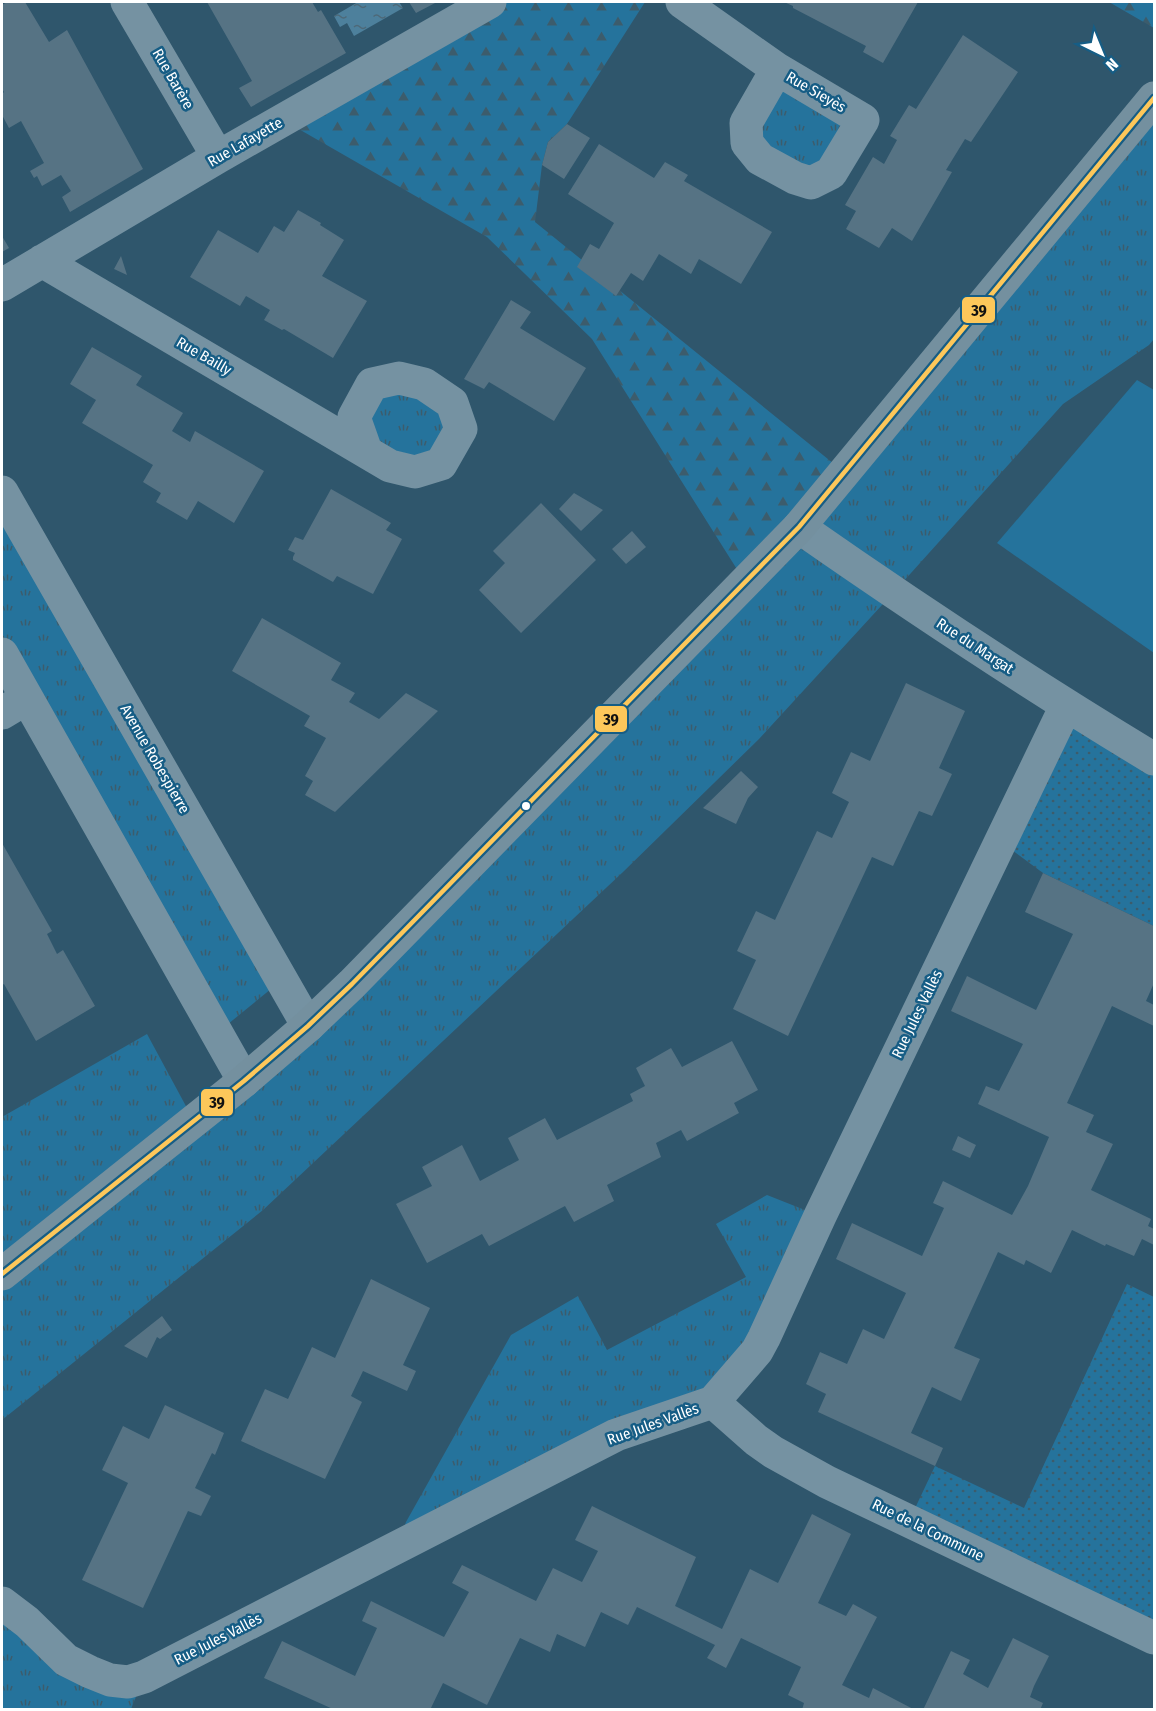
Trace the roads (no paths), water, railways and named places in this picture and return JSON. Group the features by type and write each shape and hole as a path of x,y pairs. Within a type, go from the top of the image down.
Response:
{"main road":[{"path":"2,1274 244,1081 308,1026 352,984 799,527 1155,98"}],"street":[{"name":"Rue Barère","path":"127,2 218,157"},
{"name":"Rue Lafayette","path":"2,285 218,157 490,2"},
{"name":"Rue Sieyès","path":"682,2 777,69"},
{"name":"Rue Bailly","path":"42,261 366,451"},
{"name":"Avenue Robespierre","path":"2,492 308,1026"},
{"name":"Rue du Margat","path":"799,527 893,593 1066,706 1155,759"},
{"path":"2,654 14,705 244,1081"},
{"name":"Rue Jules Vallès","path":"2,1603 27,1622 66,1659 110,1680 128,1682 144,1677 616,1435 713,1402 757,1351 764,1338 825,1206 1066,706"},
{"name":"Rue de la Commune","path":"713,1402 773,1452 827,1482 1155,1638"}],"water":[{"path":"358,2 399,2 403,8 354,36 347,23 340,27 334,16"}]}
